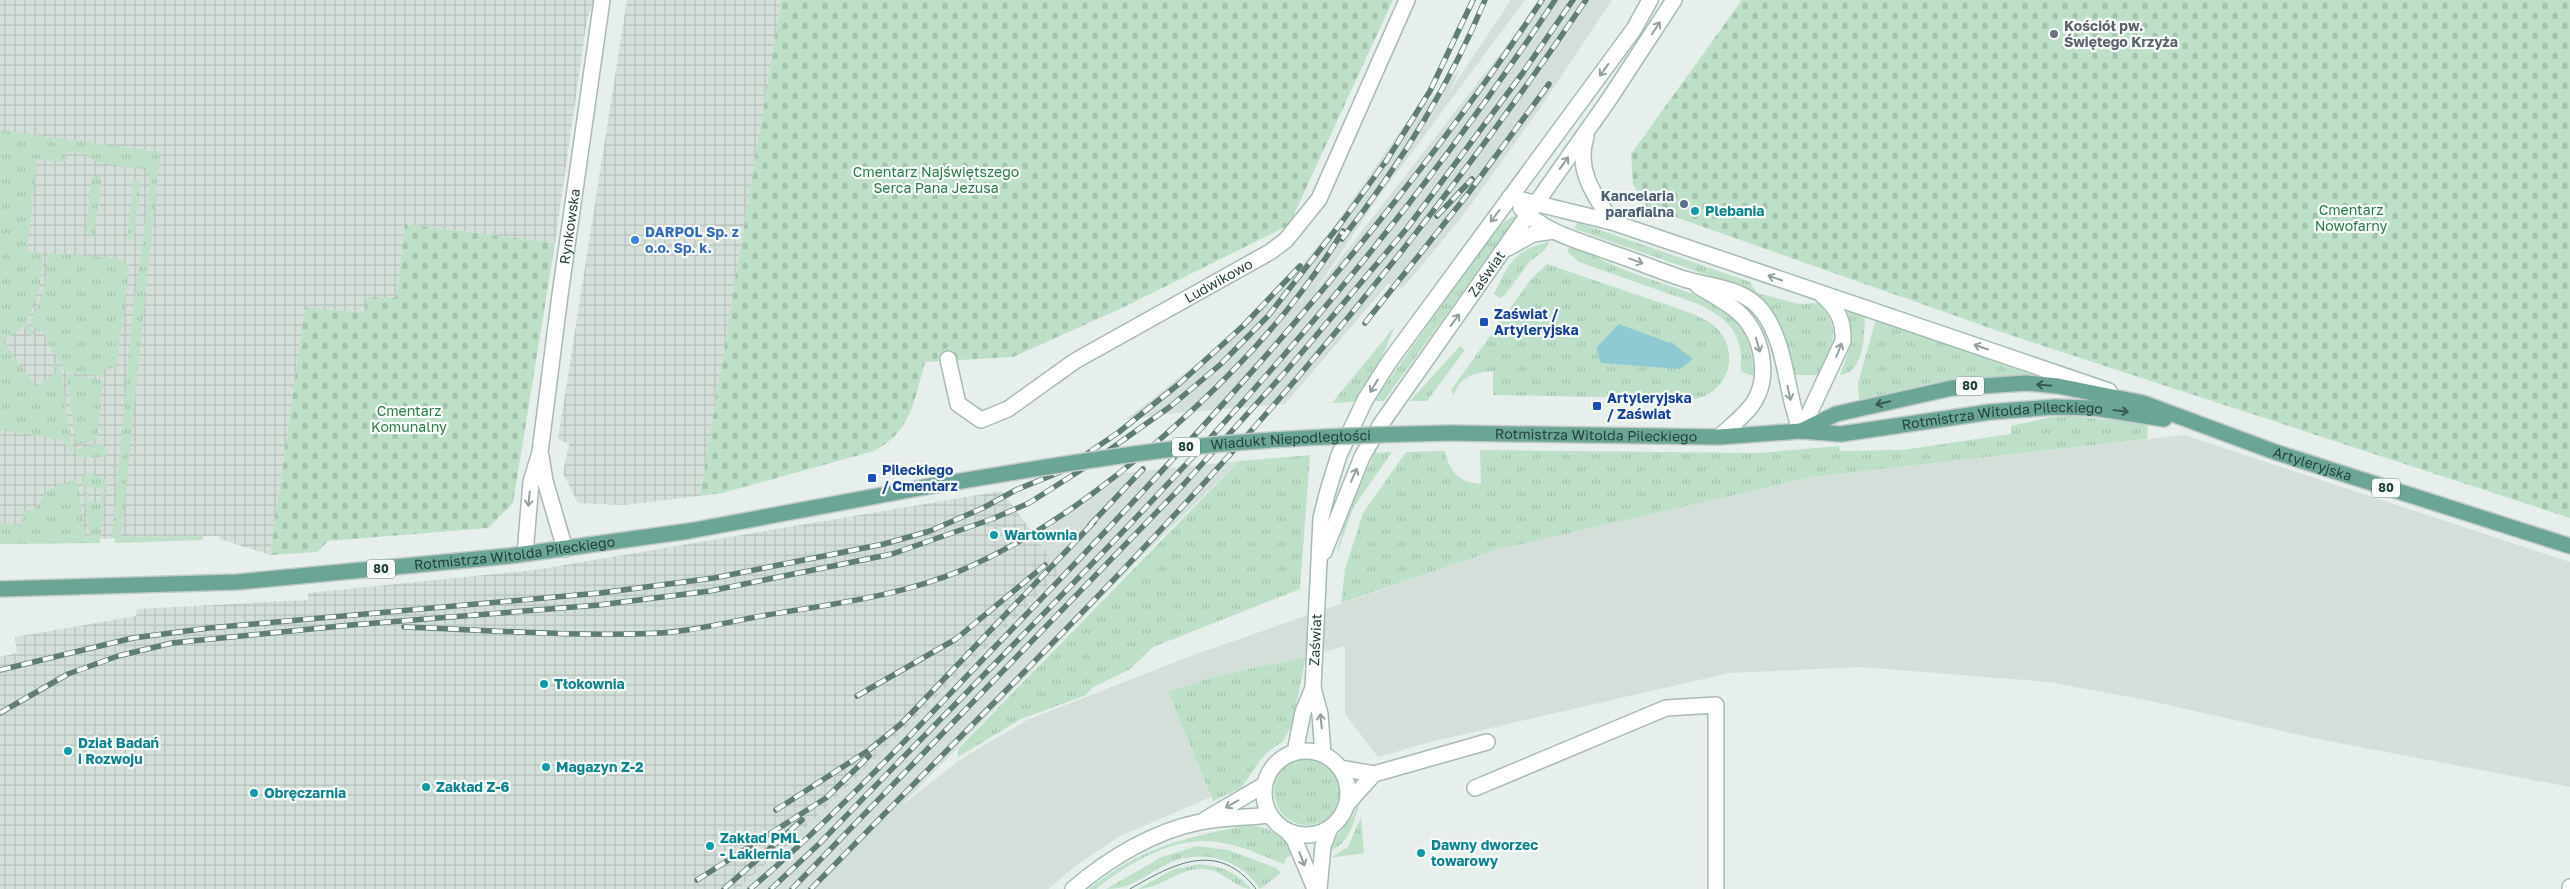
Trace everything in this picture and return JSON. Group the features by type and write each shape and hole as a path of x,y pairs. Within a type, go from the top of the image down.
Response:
{"main road":[{"name":"Rotmistrza Witolda Pileckiego","path":"1801,431 1836,414 1952,388 1985,385 2026,384 2058,386 2143,403"},
{"name":"Artyleryjska","path":"2143,403 2202,427 2339,473 2570,546"},
{"name":"Rotmistrza Witolda Pileckiego","path":"1450,433 1719,437 1801,431 1841,434 1990,412 2054,407 2094,408 2136,413 2202,427"},
{"name":"Wiadukt Niepodległości","path":"925,487 1068,463 1174,449 1307,438 1450,433"},
{"name":"Rotmistrza Witolda Pileckiego","path":"4,587 237,582 525,554 689,531 925,487"}],"street":[{"name":"Rynkowska","path":"525,554 531,482 540,452 560,295 602,0"},
{"name":"Ludwikowo","path":"948,359 958,404 981,420 1008,409 1075,362 1270,252 1286,240 1319,199 1407,0"},
{"name":"Zaświat","path":"1323,754 1320,714 1313,688 1321,560 1321,518 1339,455 1365,400 1389,362 1634,29 1650,0"},
{"name":"Zaświat","path":"1321,560 1355,472 1381,424 1589,128 1674,0"},
{"path":"1589,128 1583,152 1585,171 1593,194 1612,222"},
{"path":"1510,197 1532,208 1612,222 2143,403"},
{"path":"1532,208 1553,231"},
{"path":"1503,252 1525,237 1540,232 1553,231 1686,279 1721,286 1748,299 1763,312 1772,326 1781,348 1794,414 1801,431"},
{"path":"1686,279 1738,312 1748,322 1760,346 1762,375 1755,398 1742,416 1719,437"},
{"path":"1801,431 1843,341 1843,328 1837,308 1821,294"},
{"name":"Rynkowska","path":"540,452 545,481 565,549"},
{"name":"Zaświat","path":"1295,752 1303,712 1313,688"},
{"path":"1475,788 1666,708 1716,705 1716,889"},
{"path":"1314,889 1294,839 1269,815 1264,800 1264,785 1270,770 1280,759 1295,752 1309,751 1323,754 1340,768 1374,774 1488,742"},
{"path":"1340,768 1348,792 1347,804"},
{"path":"1287,831 1302,836 1316,834 1330,828 1341,817 1347,804 1374,774"},
{"path":"1200,822 1264,785"},
{"path":"1073,889 1099,869 1136,846 1167,832 1200,822 1269,815"},
{"path":"1319,889 1323,846 1330,828"}],"shaded area":[{"path":"0,0 594,0 587,19 555,243 405,224 396,298 365,313 305,307 270,555 220,539 219,536 0,541"},
{"path":"627,0 781,0 700,496 624,505 578,503 563,473 569,444 558,439"},
{"path":"1511,0 1525,0 1375,202 1313,294 1504,49 1539,0 1612,0 1540,108 1461,218 1403,288 1388,284 1285,404 1166,414 1125,420 1215,349 1305,261 1335,225 1407,121 1460,70 1448,94"},
{"path":"2184,435 2570,562 2570,787 2313,738 2151,701 2049,682 1860,667 1729,673 1430,742 1378,757 1345,714 1345,646 1306,657 1219,675 1168,692 1211,797 1118,837 1078,864 1048,889 738,889 793,840 1061,572 1032,532 1114,474 1239,461 1146,552 901,806 958,761 1027,720 1196,654 1496,550 1812,477"},
{"path":"1002,491 1061,572 793,840 738,889 0,889 0,657 17,653 15,637 136,616 137,609 308,600 308,593 535,570"}],"green space":[{"name":"Cmentarz Najświętszego Serca Pana Jezusa","path":"781,0 1393,0 1289,225 1124,307 1013,357 925,362 914,402 904,424 887,443 874,451 722,493 700,496"},
{"name":"Cmentarz Nowofarny","path":"1742,0 2570,0 2570,518 2001,332 1647,207 1633,184 1631,154"},
{"path":"0,130 160,152 121,537 203,536 203,540 115,543 115,538 112,538 133,311 150,185 149,176 143,169 97,162 82,153 66,151 65,162 37,159 27,251 44,253 39,289 27,323 35,335 32,337 24,326 3,341 36,387 57,372 53,366 56,364 61,370 73,455 62,440 2,430 0,440"},
{"path":"94,176 100,176 102,182 94,236 87,233 86,228 91,181"},
{"path":"135,180 139,182 140,187 135,233 131,239 127,240 133,185 131,185"},
{"path":"1516,215 1384,401 1374,401 1490,237 1504,222"},
{"path":"1577,222 1750,282 1757,293 1799,304 1819,303 1831,322 1833,338 1819,375 1794,375 1784,332 1768,307 1730,283 1575,229"},
{"name":"Cmentarz Komunalny","path":"405,224 555,243 513,503 488,528 328,541 317,552 270,555 305,307 365,313 367,297 396,298"},
{"path":"1549,242 1545,250 1529,262 1505,295 1500,298 1494,294 1514,259 1528,249"},
{"path":"1570,245 1617,267 1695,295 1730,316 1743,332 1751,351 1754,376 1741,372 1741,351 1738,340 1735,333 1719,316 1698,304 1579,262 1567,251"},
{"path":"48,253 117,258 127,263 129,271 117,365 114,368 104,369 103,377 65,371 47,342 48,340 41,330 38,332 31,322 44,290"},
{"path":"1547,264 1696,315 1709,322 1719,331 1726,342 1729,366 1725,377 1707,395 1694,399 1493,395 1493,371 1474,374 1464,380 1459,384 1454,396 1451,390 1531,279"},
{"path":"1848,310 1865,316 1862,352 1854,367 1840,375 1852,342"},
{"path":"1876,319 2033,375 1932,383 1859,400 1858,383"},
{"path":"1395,326 1380,361 1354,402 1332,403"},
{"path":"1460,346 1465,350 1427,401 1410,401"},
{"path":"66,374 103,380 97,440 76,445"},
{"path":"2069,416 2145,423 2148,427 2147,439 1812,477 1496,550 1341,603 1345,569 1363,513 1406,452 1445,451 1452,470 1457,475 1467,482 1481,484 1480,450 1759,453 1839,446 1840,451 1902,450 2011,434 2011,426 2050,417"},
{"path":"99,444 108,448 105,457 78,458 76,449"},
{"path":"1392,452 1353,508 1336,557 1347,512 1375,453"},
{"path":"1310,455 1300,589 1153,647 1129,670 1093,687 1086,695 1021,719 958,757 958,749 1239,461"},
{"path":"89,473 106,479 105,489 83,486 81,477"},
{"path":"77,479 86,538 90,538 83,489 88,490 87,501 101,503 102,491 105,492 100,543 0,544 0,522 21,526 23,511 34,510 49,489"},
{"path":"1306,657 1292,725 1283,741 1264,755 1241,788 1213,801 1168,692 1219,675"},
{"path":"1307,759 1320,762 1330,769 1337,779 1340,792 1337,805 1330,815 1320,822 1307,825 1294,822 1284,815 1277,805 1274,792 1277,779 1284,769 1294,762"},
{"path":"1362,796 1348,835 1338,847 1331,850 1335,839 1353,815"},
{"path":"1361,817 1364,853 1330,858 1348,847"},
{"path":"1244,826 1259,827 1274,832 1285,842 1294,855 1286,858 1284,864 1227,843 1202,841 1185,843 1153,853 1137,861 1096,889 1089,889 1108,875 1144,854 1181,840"},
{"path":"1197,846 1228,850 1276,868 1281,873 1260,889 1252,878 1230,863 1204,857 1191,857 1165,865 1123,887 1106,889 1162,857"},
{"path":"1199,864 1214,866 1228,871 1240,878 1251,889 1241,886 1212,870 1196,869 1179,874 1155,886 1138,889 1172,870"}],"water":[{"path":"1619,324 1673,344 1693,359 1680,369 1601,363 1596,348"}],"tram line":[{"path":"1130,889 1162,871 1195,861 1211,860 1226,864 1241,874 1256,889"}],"railway":[{"path":"1385,163 1430,91 1473,0"},
{"path":"1342,239 1384,183 1422,124 1456,64 1485,0"},
{"path":"750,889 854,793 1089,549 1227,400 1360,245 1423,166 1484,84 1542,0"},
{"path":"771,889 820,843 1085,571 1151,502 1279,361 1369,254 1424,183 1478,111 1555,0"},
{"path":"792,889 1184,484 1287,370 1408,227 1522,74 1573,0"},
{"path":"811,889 1120,573 1298,377 1374,286 1447,193 1518,97 1586,0"},
{"path":"1365,323 1467,195 1549,84"},
{"path":"0,713 68,674 118,656 172,643 351,625 599,605 710,591 892,554 992,519 1029,503 1084,468 1171,406 1221,364 1268,316 1344,219 1388,158"},
{"path":"1437,216 1472,179"},
{"path":"404,627 564,634 673,632 891,593 962,570 1015,544 1064,514 1157,442 1209,394 1258,344 1303,289 1343,231"},
{"path":"0,670 133,638 209,628 600,593 714,578 884,544 930,531 983,508 1016,490 1060,472 1119,432 1180,383 1243,326 1300,266"},
{"path":"1090,525 1143,469"},
{"path":"776,810 869,750 901,724 1094,522"},
{"path":"857,696 956,639 1045,565"},
{"path":"697,880 826,798 869,756"},
{"path":"724,889 802,820"}],"place":[{"name":"Kościół pw. Świętego Krzyża","path":"2054,34"},
{"name":"Kancelaria parafialna","path":"1684,204"},
{"name":"Plebania","path":"1695,211"},
{"name":"DARPOL Sp. z o.o. Sp. k.","path":"635,240"},
{"name":"Zaświat / Artyleryjska","path":"1484,322"},
{"name":"Artyleryjska / Zaświat","path":"1597,406"},
{"name":"Pileckiego / Cmentarz","path":"872,478"},
{"name":"Wartownia","path":"994,535"},
{"name":"Tłokownia","path":"544,684"},
{"name":"Dział Badań i Rozwoju","path":"68,751"},
{"name":"Magazyn Z-2","path":"546,767"},
{"name":"Zakład Z-6","path":"426,787"},
{"name":"Obręczarnia","path":"254,793"},
{"name":"Zakład PML - Lakiernia","path":"710,846"},
{"name":"Dawny dworzec towarowy","path":"1421,853"}]}
